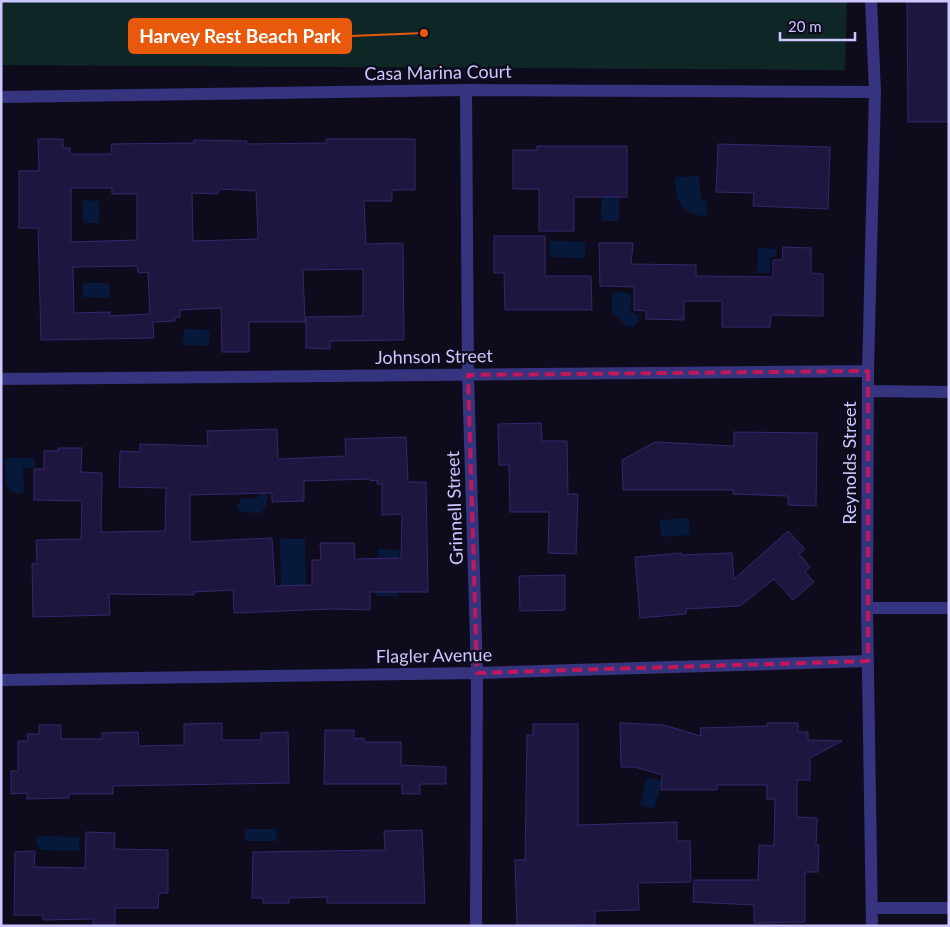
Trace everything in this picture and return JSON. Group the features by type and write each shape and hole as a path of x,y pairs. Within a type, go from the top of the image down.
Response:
{"street":[{"name":"Reynolds Street","path":"872,1 874,92 868,371 867,608 872,926"},
{"name":"Casa Marina Court","path":"1,97 466,90 874,92"},
{"name":"Grinnell Street","path":"466,90 468,375 477,673 476,926"},
{"name":"Johnson Street","path":"1,379 868,371"},
{"path":"868,391 949,392"},
{"path":"867,608 949,608"},
{"name":"Flagler Avenue","path":"1,680 477,673 868,661"},
{"path":"872,908 949,908"}],"highlighted area":[{"path":"868,371 868,661 477,673 468,375"}],"green space":[{"path":"1,1 847,1 845,70 1,65"}],"water":[{"path":"699,176 701,200 706,201 707,215 703,216 688,212 683,208 675,185 675,177"},
{"path":"620,181 619,221 601,221 602,184"},
{"path":"83,200 99,201 99,223 83,223"},
{"path":"550,241 586,242 585,258 550,257"},
{"path":"758,248 777,249 776,256 770,258 770,273 757,273"},
{"path":"83,283 109,283 110,298 83,297"},
{"path":"612,292 628,293 631,297 630,310 639,316 639,321 634,326 627,327 612,312"},
{"path":"185,329 210,330 209,346 182,345"},
{"path":"5,458 34,458 35,468 23,468 24,491 19,494 13,492 6,485"},
{"path":"261,492 268,495 266,506 261,513 240,512 237,506 242,498 256,499"},
{"path":"689,518 690,535 661,537 660,520"},
{"path":"280,539 305,539 306,585 281,586"},
{"path":"378,549 399,550 398,596 377,596"},
{"path":"647,777 662,781 654,809 640,805"},
{"path":"245,829 276,829 277,841 245,841"},
{"path":"40,836 79,837 79,851 40,850 36,841"}],"building":[{"path":"907,1 949,1 949,122 908,122"},
{"path":"38,139 63,139 63,148 70,148 70,154 112,154 111,144 194,143 194,140 247,141 246,144 326,143 326,139 415,139 415,190 392,190 392,201 364,201 366,244 403,243 404,340 330,341 330,349 306,348 306,317 363,316 363,269 303,270 305,322 249,322 249,352 222,352 221,308 180,310 180,317 174,318 175,321 153,322 154,338 41,340 38,228 19,228 19,171 39,171","holes":["71,188 112,188 112,194 137,194 137,240 71,242","220,189 256,191 258,239 193,241 192,193 217,194","137,266 138,273 148,272 150,314 110,316 110,312 74,313 73,267"]},
{"path":"718,144 830,147 828,209 753,206 754,193 716,192"},
{"path":"537,146 627,146 627,197 574,197 574,231 539,231 539,189 513,189 513,150 537,150"},
{"path":"494,236 545,236 545,276 591,276 592,310 505,310 504,273 494,273"},
{"path":"599,243 633,243 631,264 696,265 696,276 773,277 773,260 782,260 783,247 811,248 811,273 823,274 823,316 771,315 770,327 722,327 722,301 684,301 684,320 646,319 646,311 634,310 634,287 600,286"},
{"path":"541,423 542,441 567,441 568,494 578,494 576,554 548,553 549,512 510,512 509,465 499,465 498,424"},
{"path":"277,429 278,459 346,456 345,439 406,437 408,482 426,482 428,592 370,592 370,610 332,609 234,613 233,590 194,592 194,595 109,594 110,615 33,617 32,563 37,564 36,540 81,539 82,501 34,500 34,469 44,469 44,451 58,451 58,448 82,448 81,472 102,473 101,532 165,531 166,488 119,487 120,451 140,452 140,444 208,446 207,431","holes":["370,479 370,481 377,480 377,484 382,484 382,515 402,514 401,558 355,559 354,543 320,543 321,560 312,560 312,585 275,586 272,538 190,542 190,495 272,493 272,502 304,501 304,481"]},
{"path":"734,432 817,433 816,506 788,505 788,496 733,494 733,490 623,490 622,460 655,442 734,446"},
{"path":"788,531 805,549 799,554 810,567 805,572 814,582 793,600 774,579 740,606 686,609 686,614 640,618 635,557 681,553 682,555 732,553 734,579"},
{"path":"565,575 565,610 520,611 519,576"},
{"path":"222,723 222,740 261,740 261,733 288,732 289,783 113,786 113,794 69,794 69,798 27,799 27,793 11,794 11,771 18,771 18,741 28,741 27,734 39,734 39,725 61,725 61,739 102,739 102,733 138,732 139,746 184,745 184,724"},
{"path":"620,723 664,725 701,736 700,728 767,726 767,723 798,723 798,732 808,732 808,740 842,741 810,758 810,780 797,780 797,817 817,818 816,845 819,845 818,872 805,872 805,922 754,923 754,905 693,902 694,880 758,880 759,845 774,846 775,799 767,799 767,785 717,785 717,790 661,790 662,775 635,767 621,767"},
{"path":"533,724 578,724 578,825 677,822 677,841 690,841 691,882 638,883 639,910 595,911 595,925 517,926 515,860 525,860 527,735 533,735"},
{"path":"325,730 354,730 354,739 364,738 364,742 401,742 401,765 446,767 446,784 420,784 420,794 402,794 402,784 324,784"},
{"path":"422,830 425,903 327,903 327,897 289,898 289,903 263,903 263,898 252,898 253,852 385,850 384,831"},
{"path":"86,832 115,833 114,849 168,850 168,893 159,893 158,908 115,908 115,926 93,926 93,919 43,920 43,915 14,915 15,852 35,851 34,867 85,868"}],"place":[{"name":"Harvey Rest Beach Park","path":"424,33"}]}
